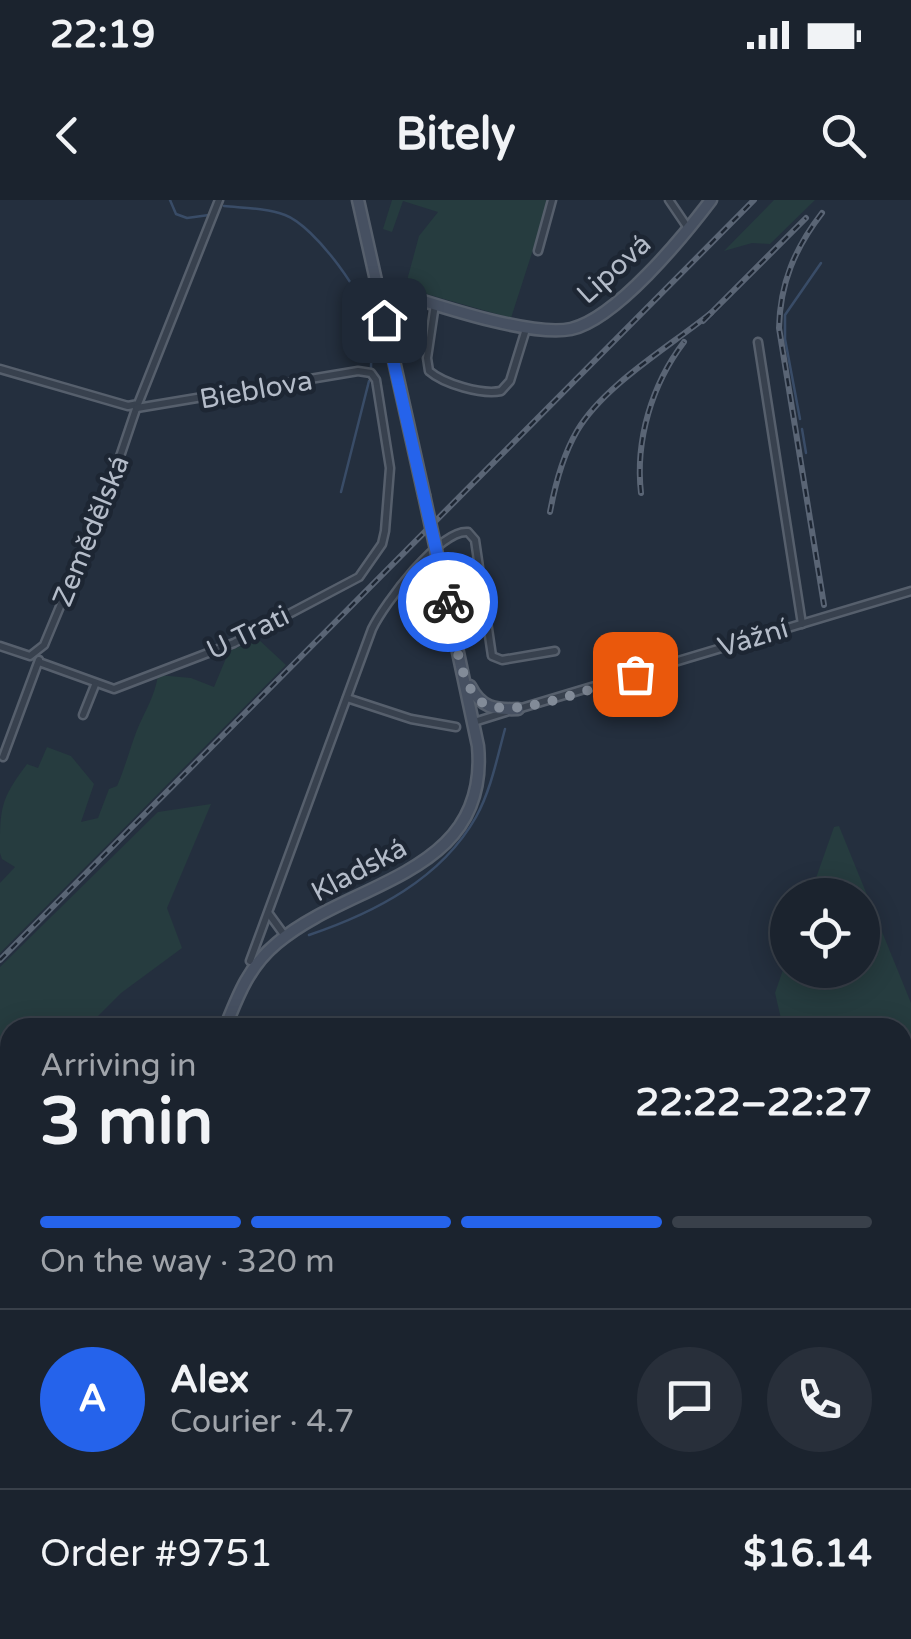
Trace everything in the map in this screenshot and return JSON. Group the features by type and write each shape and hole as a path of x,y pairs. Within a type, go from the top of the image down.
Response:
{"main road":[{"name":"Kladská","path":"229,1018 248,974 285,936 416,867 449,840 467,812 478,779 479,756 465,676 358,200"},
{"name":"Lipová","path":"376,286 526,328 560,331 598,319 688,230 711,200"},
{"path":"391,353 390,313 397,303 410,296"},
{"path":"465,676 476,697 487,706 518,709"}],"street":[{"name":"Zemědělská","path":"36,654 70,588 219,200"},
{"path":"538,251 552,200"},
{"path":"670,200 688,230"},
{"path":"435,303 428,367 436,376 476,389 494,392 508,385 526,328"},
{"name":"Vážní","path":"758,342 802,624"},
{"name":"Bieblova","path":"0,369 128,406 358,371 374,376 390,468 382,544"},
{"name":"Kladská","path":"250,961 372,629 385,605 449,538 464,531 475,540 492,656 502,660 556,651"},
{"name":"U Trati","path":"95,685 114,689 234,643 350,584 382,544"},
{"name":"Vážní","path":"474,722 911,591"},
{"path":"0,646 26,656 36,654 39,662 3,757"},
{"path":"39,662 95,685 84,715"},
{"path":"347,698 411,719 456,726"},
{"path":"269,912 285,936"}],"green space":[{"path":"392,200 549,200 511,318 405,288 419,236 438,212 403,201 392,232 383,229"},
{"path":"774,200 815,200 770,244 752,243 724,251"},
{"path":"258,639 286,665 0,953 0,883 15,867 2,859 0,853 1,815 11,787 27,764 38,768 47,747 71,756 94,784 81,822 98,818 109,789 117,786 120,779 158,675 191,678 214,687 229,651"},
{"path":"211,804 167,908 182,948 121,993 96,1018 0,1018 0,967 158,812"},
{"path":"839,826 860,878 816,878 834,827"},
{"path":"880,927 911,1003 911,1018 781,1018 777,988 880,988"}],"waterway":[{"path":"170,200 176,214 187,218 209,215"},
{"path":"224,206 285,215 325,248 351,283 368,317 372,330 371,369"},
{"path":"800,419 785,339 785,315 821,263"},
{"path":"341,492 369,381"},
{"path":"802,429 806,453"},
{"path":"309,935 358,916 404,891 444,858 481,807 505,729"}],"railway":[{"path":"0,960 754,200"},
{"path":"822,213 791,267 782,296 779,328 824,605"},
{"path":"703,321 806,218"},
{"path":"550,512 568,450 589,414 620,382 711,313"},
{"path":"641,493 641,453 648,413 663,376 684,342"}],"way so far":[{"path":"448,602 465,676 476,697 490,708 518,709 635,674"}],"route":[{"path":"384,320 448,602"}]}
